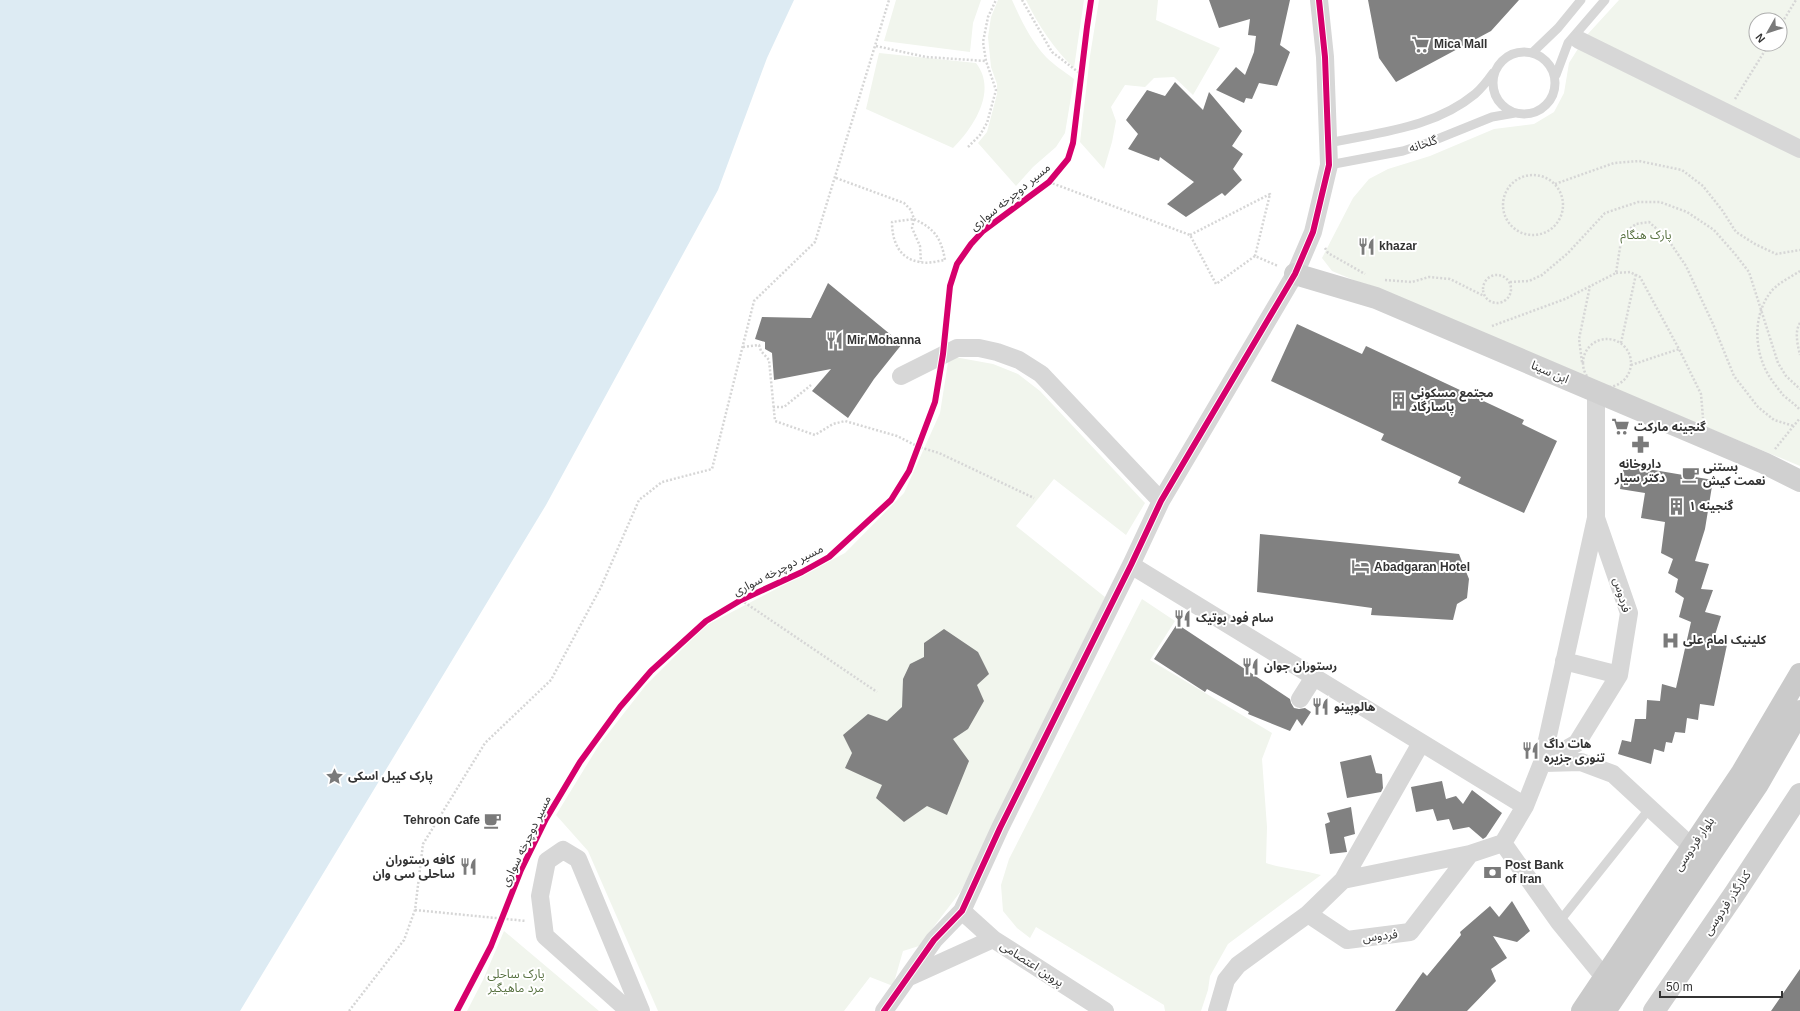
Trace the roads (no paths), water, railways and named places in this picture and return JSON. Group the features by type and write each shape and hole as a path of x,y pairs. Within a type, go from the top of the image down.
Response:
{"main road":[{"name":"بلوار فردوسی","path":"1605,1011 1611,986 1692,847 1741,774 1799,679"},
{"name":"بلوار فردوسی","path":"1582,1011 1611,986 1758,784 1800,711"},
{"path":"1778,748 1800,737"}],"street":[{"path":"884,1011 934,940 962,911 1000,828 1131,565 1161,501 1295,274 1313,232 1329,165 1325,57 1319,0"},
{"path":"1579,40 1800,149"},
{"name":"ابن سینا","path":"1295,274 1376,298 1764,463 1800,481"},
{"path":"900,376 957,348 979,348 997,352 1019,360 1041,374 1161,501"},
{"name":"فردوس","path":"1503,843 1525,806 1542,763 1596,518 1596,392"},
{"name":"فردوس","path":"1542,763 1577,743 1619,675 1629,613 1596,518"},
{"path":"1131,565 1525,806"},
{"path":"1564,661 1619,675"},
{"path":"1300,699 1314,677"},
{"path":"1217,1011 1226,980 1238,965 1308,914 1343,880 1421,742"},
{"path":"1542,763 1581,762 1613,774 1692,847"},
{"name":"کنارگذر فردوسی","path":"1654,1011 1735,893 1800,794"},
{"path":"1343,880 1470,854 1503,843 1559,922 1611,986"},
{"path":"629,1011 545,936 540,896 547,860 564,850 578,859 641,1011"},
{"name":"فردوس","path":"1308,914 1347,940 1410,932 1470,854"},
{"name":"پروین اعتصامی","path":"962,911 993,938 1105,1011"},
{"path":"906,978 993,938"}],"lane":[{"path":"1533,52 1558,28 1581,0"},
{"path":"1556,75 1547,60 1533,52 1517,51 1502,59 1493,73 1493,90 1501,104 1515,113 1532,114 1547,106 1555,92 1556,75 1568,43 1605,0"},
{"name":"گلخانه","path":"1329,143 1398,130 1451,111 1476,93 1493,73"},
{"name":"گلخانه","path":"1329,165 1403,151 1430,142 1492,117 1515,113"},
{"path":"1559,922 1650,808"}],"place":[{"name":"Mica Mall","path":"1421,44"},
{"name":"khazar","path":"1366,246"},
{"name":"Mir Mohanna","path":"834,340"},
{"name":"مجتمع مسکونی پاسارگاد","path":"1398,400"},
{"name":"گنجینه مارکت","path":"1621,427"},
{"name":"داروخانه دکتر سیار","path":"1640,445"},
{"name":"بستنی نعمت کیش","path":"1690,474"},
{"name":"گنجینه ۱","path":"1676,506"},
{"name":"Abadgaran Hotel","path":"1361,567"},
{"name":"سام فود بوتیک","path":"1183,618"},
{"name":"کلینیک امام علی","path":"1670,640"},
{"name":"رستوران جوان","path":"1251,666"},
{"name":"هالوپینو","path":"1321,707"},
{"name":"هات داگ تنورى جزيره","path":"1531,751"},
{"name":"پارک کیبل اسکی","path":"335,776"},
{"name":"Tehroon Cafe","path":"493,820"},
{"name":"کافه رستوران ساحلی سی وان","path":"468,867"},
{"name":"Post Bank of Iran","path":"1492,872"}],"park label":[{"name":"پارک هنگام","path":"1646,235"},
{"name":"پارک ساحلی مرد ماهیگیر","path":"516,981"}]}
